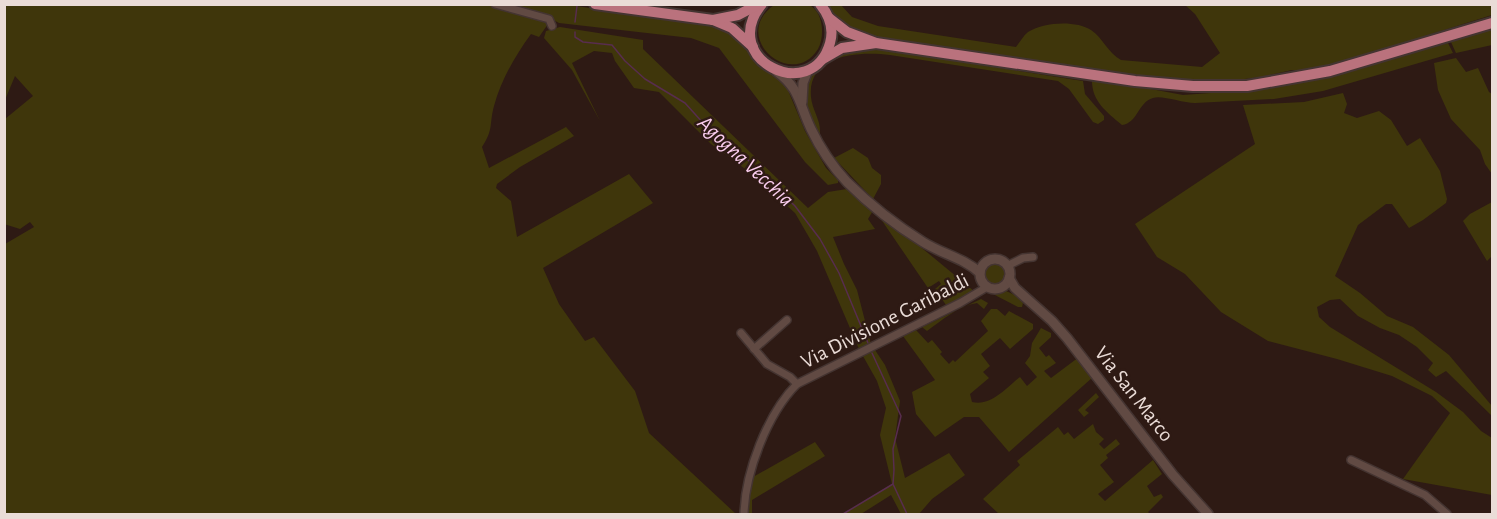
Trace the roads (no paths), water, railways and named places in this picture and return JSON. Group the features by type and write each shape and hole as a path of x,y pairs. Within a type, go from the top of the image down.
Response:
{"main road":[{"path":"595,4 713,20 732,28 753,48"},
{"path":"713,20 738,15 761,4"},
{"path":"761,4 751,23 750,36 758,57 776,71 786,73 808,70 842,48 876,43"},
{"path":"820,5 829,18 847,32 876,43 1135,81 1212,86 1247,86 1330,71 1492,23"},
{"path":"821,60 831,40 829,18"}],"street":[{"path":"495,4 549,19 552,26"},
{"path":"802,104 803,83 808,70"},
{"path":"776,71 789,81 802,104 819,144 841,176 854,188 910,234 970,264 980,273 982,281 987,286 994,289 1001,288 1009,278 1007,266 996,259 985,263 970,264"},
{"path":"1007,266 1023,258 1033,257"},
{"path":"980,273 985,263"},
{"name":"Via San Marco","path":"1009,278 1015,288 1068,338 1173,475 1208,514"},
{"name":"Via Divisione Garibaldi","path":"797,384 960,303 987,286"},
{"name":"Via San Marco","path":"1001,288 1011,289 1027,299"},
{"path":"754,349 788,320"},
{"path":"741,333 767,364 797,384 780,406 760,447 747,486 744,514"},
{"path":"1351,460 1425,495 1447,514"}],"waterway":[{"name":"Agogna Vecchia","path":"575,22 577,6"},
{"name":"Agogna Vecchia","path":"575,32 575,37 583,42 612,45 625,61 645,79 685,103 713,134 746,158 795,206 820,239 839,273 868,343"},
{"name":"Agogna Vecchia","path":"872,353 901,416 893,449 893,484 907,514"},
{"path":"843,514 893,484"}]}
